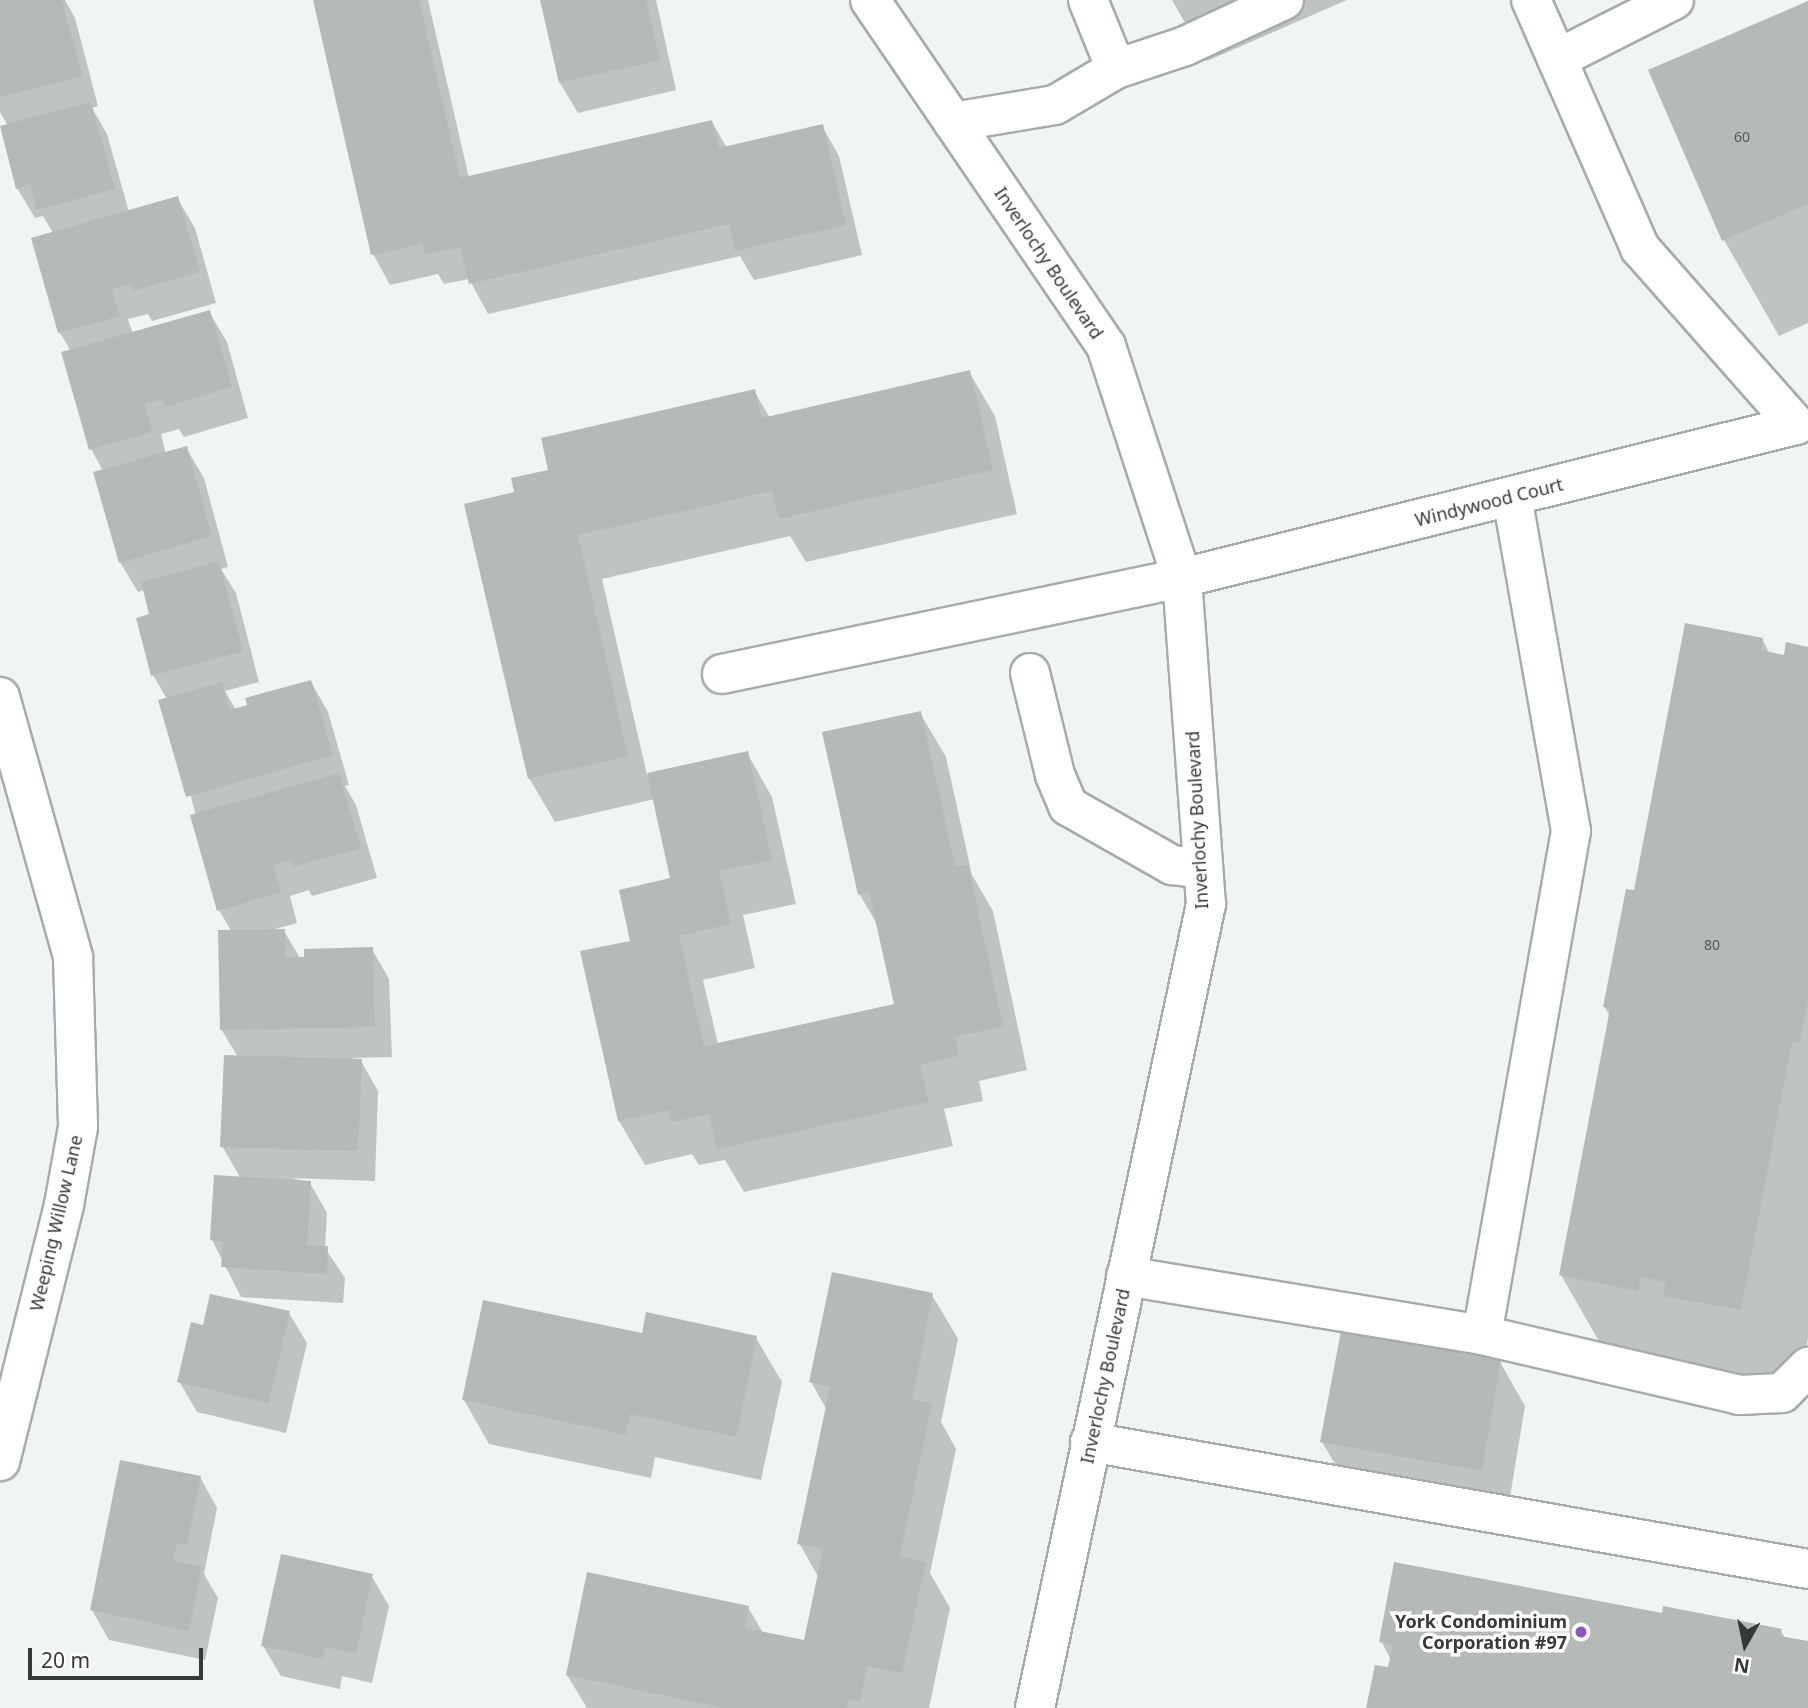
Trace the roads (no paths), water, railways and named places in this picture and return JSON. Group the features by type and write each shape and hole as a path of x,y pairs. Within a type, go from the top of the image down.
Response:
{"street":[{"name":"Inverlochy Boulevard","path":"870,0 1106,346 1182,578 1206,904 1035,1708"},
{"path":"1088,0 1116,69"},
{"path":"953,122 1055,105 1116,69 1185,46 1284,0"},
{"path":"1531,0 1557,59 1674,0"},
{"name":"Windywood Court","path":"722,674 1182,578 1796,425 1640,248 1557,59"},
{"path":"1482,1335 1571,831 1512,496"},
{"path":"1030,673 1055,775 1068,806 1172,865 1203,869"},
{"name":"Weeping Willow Lane","path":"0,697 73,957 78,1127 64,1205 0,1461"},
{"path":"1126,1276 1482,1335 1739,1395 1782,1393 1808,1367"},
{"path":"1090,1442 1808,1569"}],"place":[{"name":"York Condominium Corporation #97","path":"1581,1632"}]}
